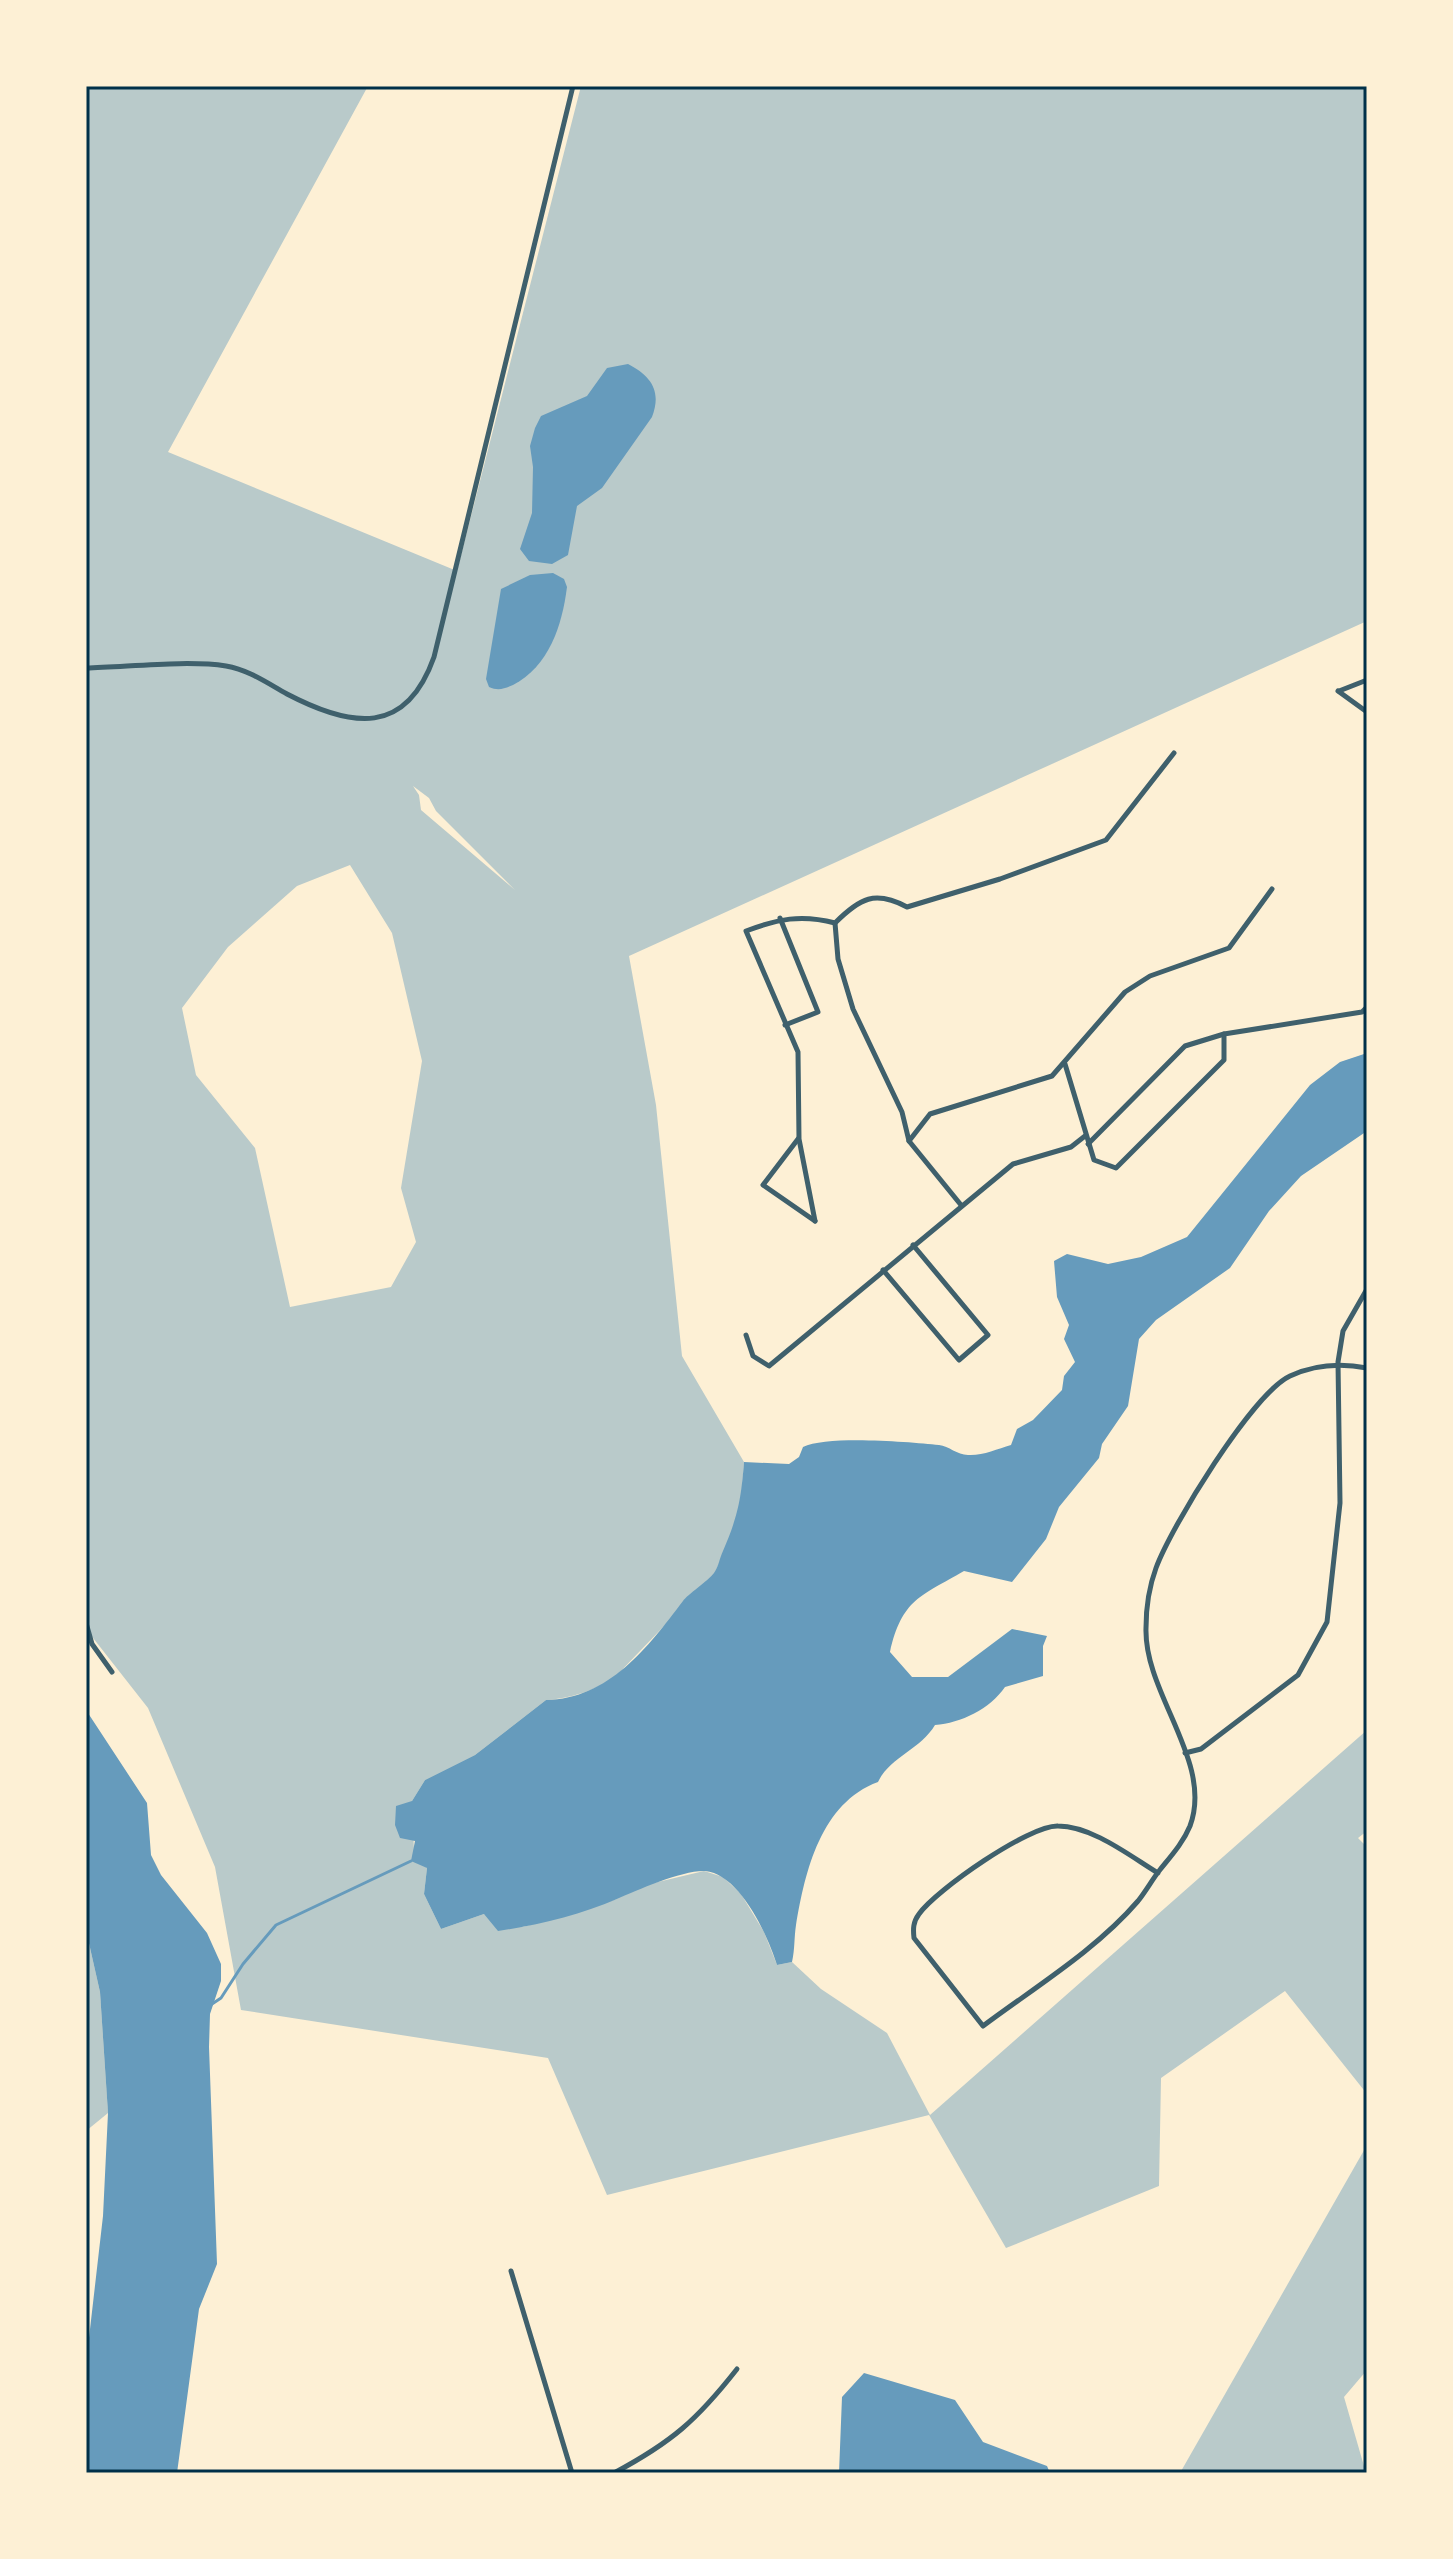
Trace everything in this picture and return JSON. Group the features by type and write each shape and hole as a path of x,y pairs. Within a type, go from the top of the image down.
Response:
{"street":[{"path":"86,668 224,665 242,669 309,705 357,717 392,714 409,704 420,689 434,657 573,86"},
{"path":"1367,680 1338,691 1367,712"},
{"path":"835,923 852,907 867,899 887,897 907,907 1000,879 1106,840 1174,753"},
{"path":"909,1141 930,1114 1052,1076 1125,992 1150,976 1229,948 1272,889"},
{"path":"799,1139 763,1185 815,1221 799,1139 798,1052 746,931 780,918 812,917 835,923"},
{"path":"780,918 818,1012 785,1025"},
{"path":"835,923 838,959 853,1009 902,1112 909,1141 961,1205"},
{"path":"1088,1144 1185,1046 1224,1034 1362,1012 1367,1007"},
{"path":"1065,1063 1094,1160 1116,1168 1224,1060 1224,1034"},
{"path":"746,1335 753,1356 769,1366 961,1205 977,1197 1013,1164 1071,1147 1085,1136"},
{"path":"883,1270 959,1360 988,1335 913,1245"},
{"path":"1185,1753 1201,1749 1283,1689 1298,1675 1327,1622 1340,1503 1338,1362 1343,1331 1367,1289"},
{"path":"1158,1873 1076,1829 1044,1827 1001,1850 930,1903 916,1919 914,1938 983,2026 1117,1922 1139,1900 1180,1845 1192,1817 1194,1781 1157,1687 1148,1650 1146,1630 1156,1569 1187,1512 1255,1406 1290,1376 1338,1362 1367,1368"},
{"path":"86,1623 92,1644 112,1672"},
{"path":"511,2271 572,2473"},
{"path":"614,2473 674,2439 701,2414 737,2369"}],"path":[{"path":"86,1567 86,1574"}],"shaded area":[{"path":"92,86 368,86 168,452 457,571 581,86 1367,86 1367,621 629,956 656,1105 682,1356 744,1462 740,1513 715,1573 616,1676 582,1693 546,1700 475,1755 425,1780 412,1801 414,1852 427,1868 424,1894 441,1929 484,1914 523,1927 617,1899 641,1886 704,1871 723,1877 741,1894 764,1932 777,1965 792,1962 821,1989 887,2033 930,2115 1367,1730 1367,1831 1358,1838 1367,1847 1367,2094 1285,1991 1161,2078 1159,2186 1006,2248 929,2115 607,2195 548,2058 241,2010 215,1867 148,1708 86,1629 86,93","holes":["413,786 429,798 436,811 515,890 421,810 419,795","350,865 392,933 422,1061 401,1188 416,1242 391,1287 290,1307 255,1148 196,1075 182,1008 228,947 297,886"]},
{"path":"86,1930 100,1992 108,2113 86,2131"},
{"path":"1367,2145 1367,2370 1344,2397 1366,2473 1180,2473"}],"water":[{"path":"628,364 652,385 656,399 652,417 602,488 577,506 568,555 552,564 529,561 520,549 532,513 530,446 541,416 587,396 607,368"},
{"path":"553,573 564,579 567,587 562,616 552,644 525,677 504,688 489,687 486,679 501,589 530,575"},
{"path":"1367,1053 1367,1131 1301,1176 1269,1211 1230,1268 1156,1320 1139,1339 1128,1406 1102,1444 1099,1458 1059,1507 1046,1539 1012,1582 964,1571 925,1594 907,1610 890,1652 912,1677 948,1677 1012,1629 1047,1636 1043,1646 1043,1676 1005,1687 991,1702 965,1718 935,1725 922,1741 883,1773 878,1782 858,1792 842,1806 829,1822 811,1862 796,1925 792,1962 777,1965 767,1938 741,1894 718,1875 705,1871 673,1877 603,1905 543,1922 498,1931 484,1914 441,1929 424,1894 427,1868 411,1861 415,1841 400,1838 395,1825 396,1806 412,1801 425,1780 475,1755 546,1700 589,1691 608,1680 641,1652 685,1598 715,1571 735,1517 744,1462 789,1464 799,1457 803,1447 830,1441 869,1440 939,1445 968,1455 1011,1445 1017,1429 1033,1420 1062,1390 1064,1376 1075,1362 1064,1339 1069,1325 1057,1297 1054,1261 1067,1254 1108,1264 1141,1257 1187,1237 1310,1085 1340,1062"},
{"path":"86,1710 147,1803 151,1855 161,1875 207,1933 221,1964 221,1981 210,2014 209,2047 217,2264 199,2309 177,2473 86,2473 86,2364 103,2216 108,2113 100,1992 86,1930"},
{"path":"864,2373 955,2400 983,2442 1047,2466 1050,2473 839,2473 842,2397"}],"waterway":[{"path":"212,2004 221,1998 243,1964 276,1925 411,1861"}]}
